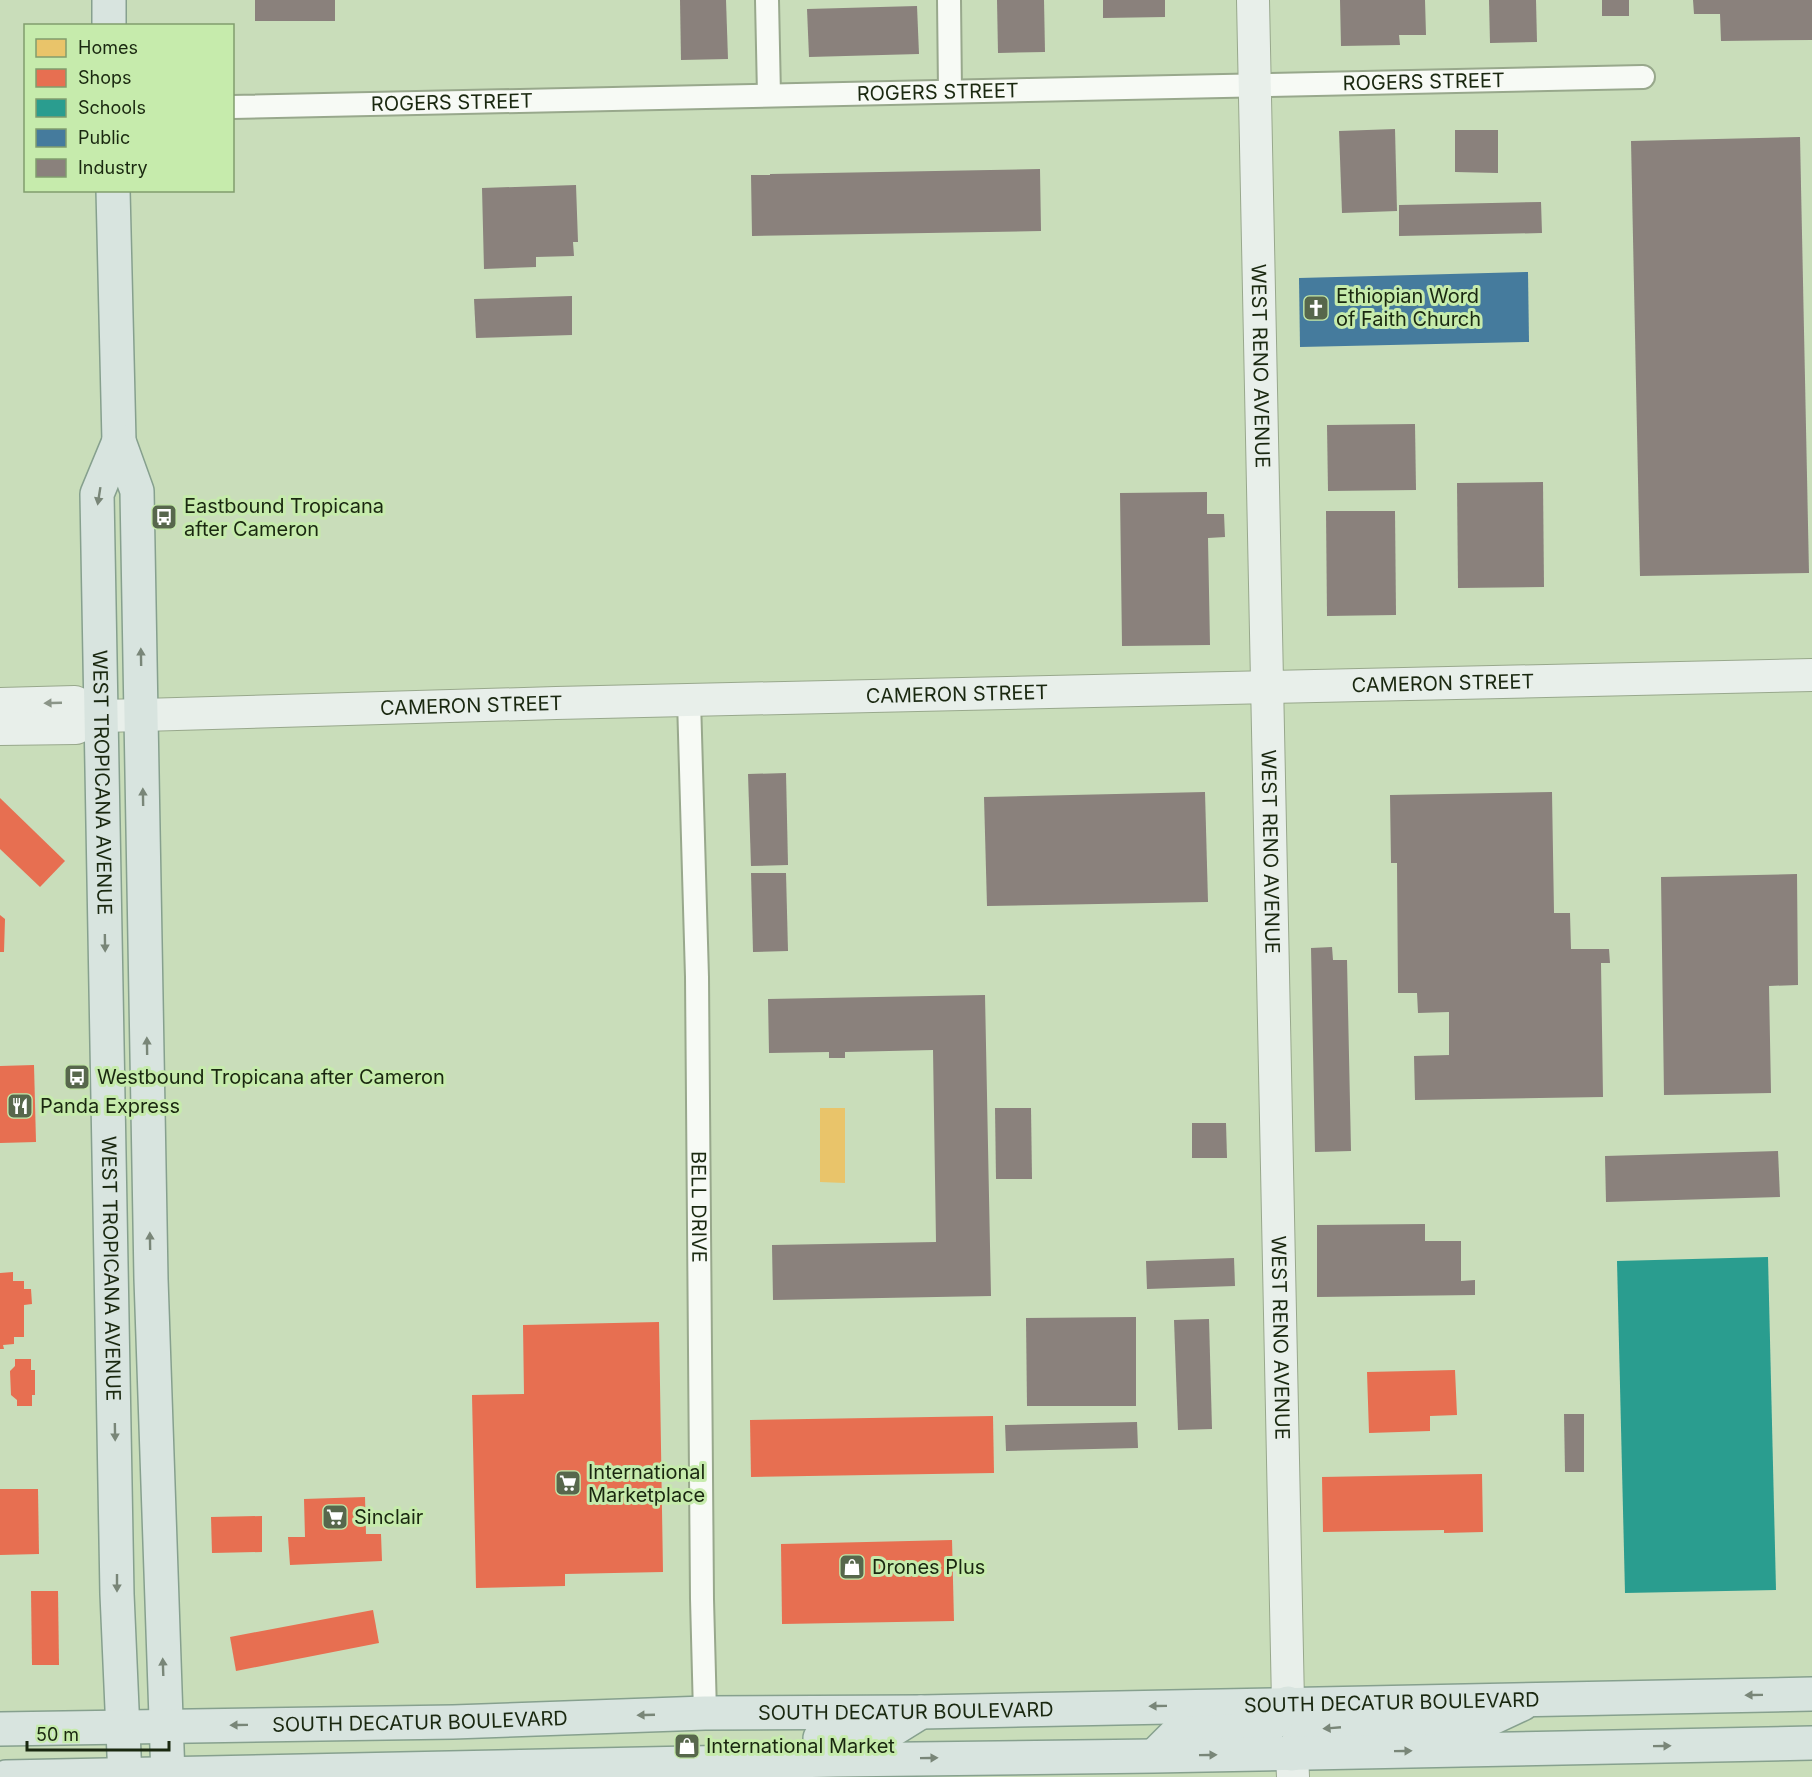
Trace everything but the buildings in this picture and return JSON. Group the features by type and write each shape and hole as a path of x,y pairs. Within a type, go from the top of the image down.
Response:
{"main road":[{"path":"109,0 109,24"},
{"name":"WEST TROPICANA AVENUE","path":"113,192 119,441 137,491 150,1267 168,1776"},
{"name":"WEST TROPICANA AVENUE","path":"119,441 97,494 117,1594 124,1776"},
{"path":"111,1240 129,1254 136,1398 156,1449"},
{"name":"SOUTH DECATUR BOULEVARD","path":"0,1729 453,1722 705,1713 921,1712 1812,1694"},
{"path":"1293,1766 1302,1737 1312,1731 1330,1728 1477,1725 1532,1699"},
{"path":"1154,1756 1177,1733 1255,1729 1269,1725 1279,1719 1288,1703"},
{"path":"703,1763 711,1752 733,1742 884,1735 921,1712"},
{"path":"545,1766 577,1751 662,1746 682,1740 693,1731 705,1713"},
{"path":"6,1777 168,1776 836,1760 1154,1756 1293,1766 1812,1743"}],"street":[{"path":"767,0 769,95"},
{"path":"949,0 950,91"},
{"name":"WEST RENO AVENUE","path":"1253,0 1288,1703"},
{"name":"ROGERS STREET","path":"234,107 1643,77"},
{"name":"CAMERON STREET","path":"0,729 76,728 102,716 1266,686 1812,675"},
{"name":"BELL DRIVE","path":"688,700 697,977 705,1713"},
{"name":"CAMERON STREET","path":"0,704 75,702 102,716"}],"place":[{"name":"Ethiopian Word of Faith Church","path":"1316,308"},
{"name":"Eastbound Tropicana after Cameron","path":"164,517"},
{"name":"Westbound Tropicana after Cameron","path":"77,1077"},
{"name":"Panda Express","path":"20,1106"},
{"name":"International Marketplace","path":"568,1483"},
{"name":"Sinclair","path":"335,1517"},
{"name":"Drones Plus","path":"852,1567"},
{"name":"International Market","path":"687,1746"}]}
